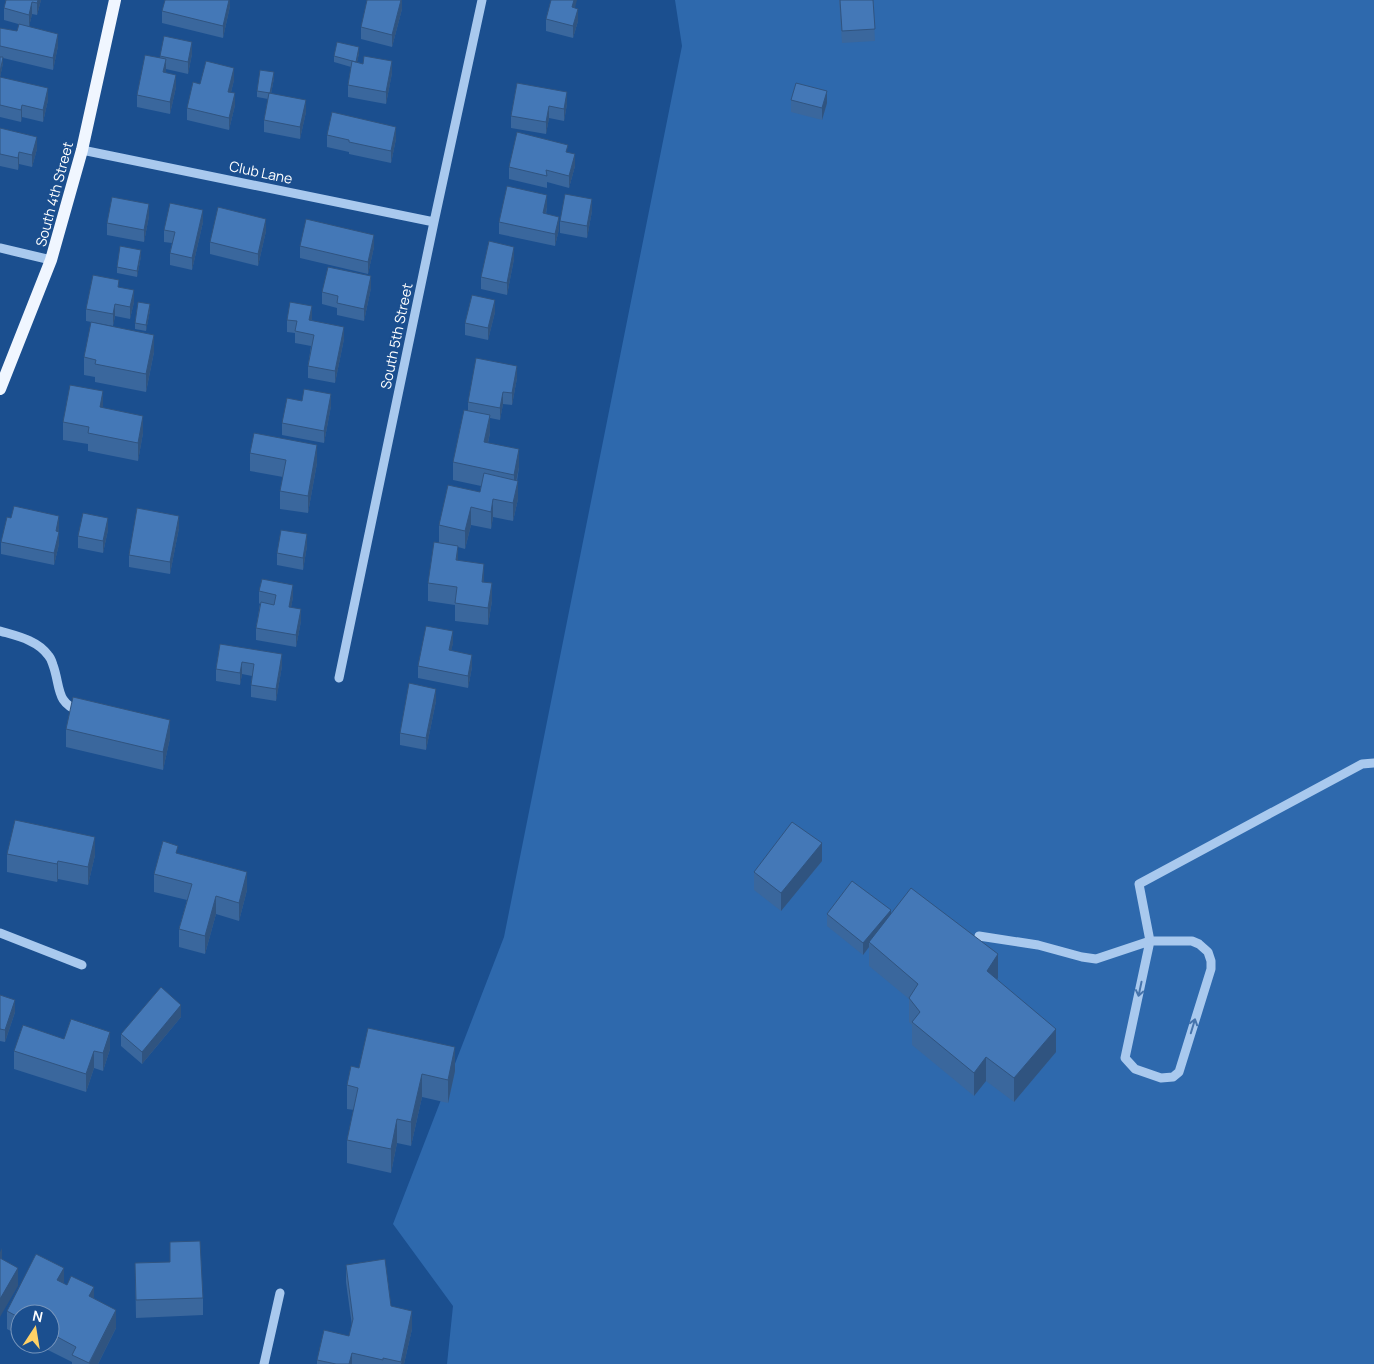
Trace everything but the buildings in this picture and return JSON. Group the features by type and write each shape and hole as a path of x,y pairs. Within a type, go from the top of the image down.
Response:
{"main road":[{"name":"South 4th Street","path":"0,389 52,260 82,150 115,0"}],"street":[{"name":"South 5th Street","path":"339,678 482,0"},
{"name":"Club Lane","path":"82,150 434,222"},
{"path":"0,248 52,260"},
{"path":"0,631 21,637 37,645 49,656 62,699 71,708 89,714"},
{"path":"979,936 1038,945 1096,959 1150,941 1192,941 1199,944 1208,952 1211,969 1179,1072 1173,1077 1161,1078 1135,1069 1125,1058 1150,941 1139,884 1362,764 1374,763"},
{"path":"0,933 82,964"},
{"path":"264,1364 280,1293"}],"shaded area":[{"path":"675,0 1374,0 1374,1364 447,1364 453,1306 393,1224 504,937 682,46"}]}
